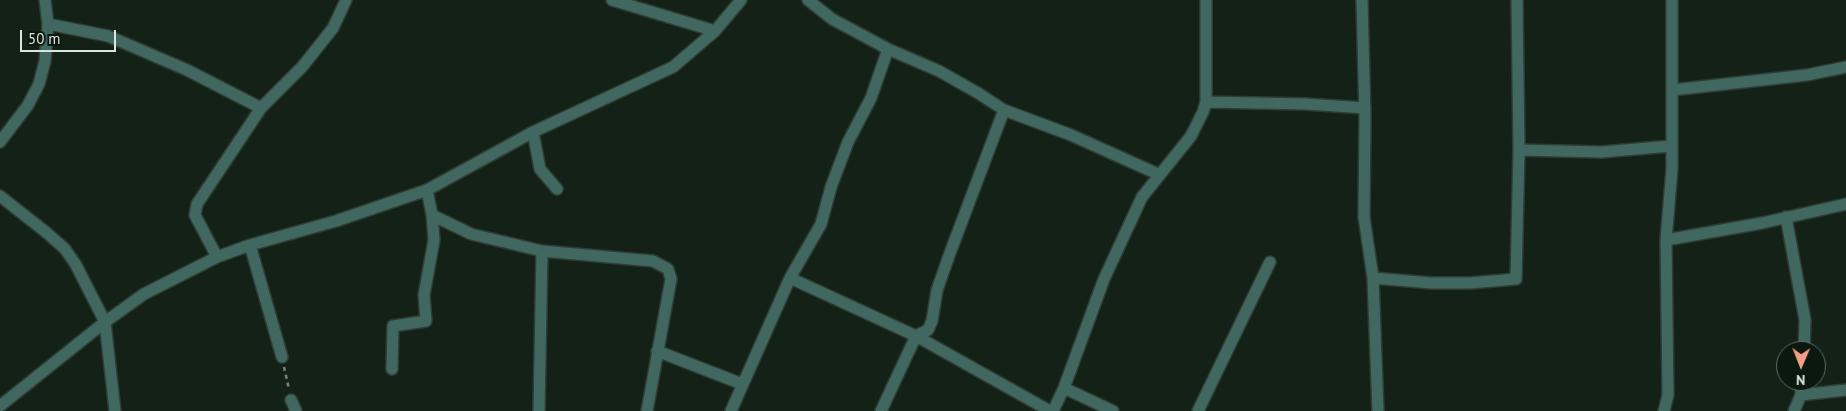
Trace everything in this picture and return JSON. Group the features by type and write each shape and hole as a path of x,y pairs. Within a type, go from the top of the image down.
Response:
{"street":[{"path":"0,142 28,105 39,84 45,61 48,24 44,0"},
{"path":"217,257 195,215 195,209 261,108 302,67 333,28 346,0"},
{"path":"612,0 715,31"},
{"path":"0,406 105,322 144,294 217,257 336,221 427,190 533,132 673,67 715,31 741,0"},
{"path":"808,0 832,19 888,49 939,71 978,92 1004,110 1071,135 1160,175"},
{"path":"790,278 916,336 1052,411 1064,388 1104,279 1142,197 1191,136 1206,102 1206,0"},
{"path":"1362,0 1365,108 1364,217 1373,278 1378,411"},
{"path":"1373,278 1470,283 1516,279 1519,150 1517,0"},
{"path":"1664,411 1668,395 1666,240 1672,169 1672,0"},
{"path":"48,24 108,36 187,70 261,108"},
{"path":"731,411 790,278 820,224 848,142 871,98 888,49"},
{"path":"1672,90 1808,74 1846,67"},
{"path":"1206,102 1305,104 1365,108"},
{"path":"881,411 916,336 928,330 932,321 940,281 1004,110"},
{"path":"533,132 540,168 557,189"},
{"path":"1519,150 1602,152 1671,146"},
{"path":"392,369 393,326 426,321 424,295 434,240 427,190"},
{"path":"0,196 47,232 65,250 76,266 105,322 115,411"},
{"path":"1666,240 1846,204"},
{"path":"432,215 472,234 542,251 652,261 668,268 671,279 647,411"},
{"path":"1786,217 1805,320 1804,341"},
{"path":"250,246 282,357"},
{"path":"539,411 542,251"},
{"path":"1198,411 1270,262"},
{"path":"657,350 742,384"},
{"path":"1064,388 1113,411"},
{"path":"1801,395 1846,390"},
{"path":"1794,411 1801,391"}],"path":[{"path":"282,357 293,406"}]}
